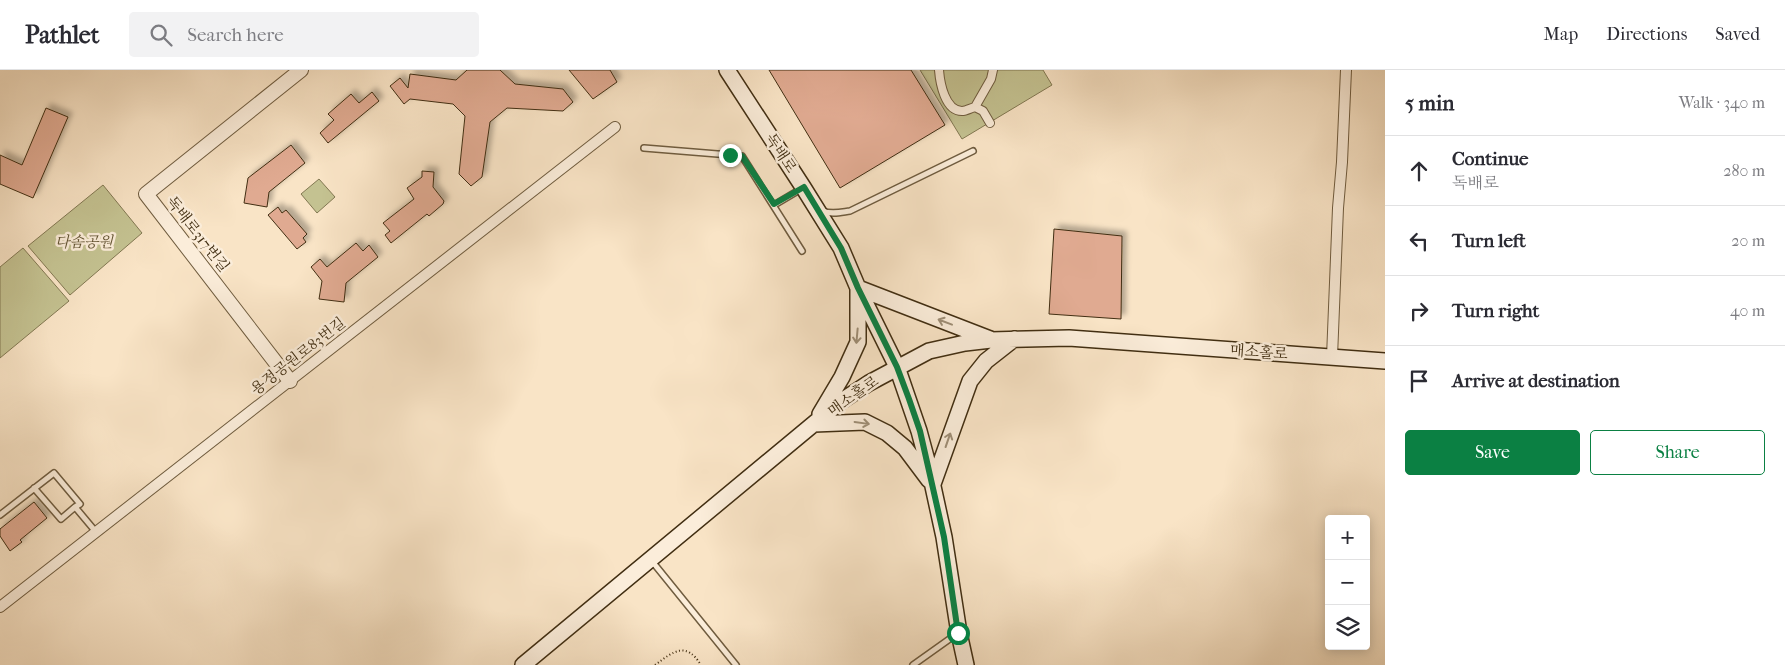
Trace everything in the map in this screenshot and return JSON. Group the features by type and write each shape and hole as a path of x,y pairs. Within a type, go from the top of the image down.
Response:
{"main road":[{"name":"독배로","path":"727,70 804,187 841,248 858,288 897,367 920,431 933,486 944,537 958,633 966,665"},
{"path":"814,424 842,377 858,342 858,288 991,340"},
{"name":"매소홀로","path":"523,665 840,402 869,383 929,351 965,343 991,340 1069,338 1385,361"},
{"path":"933,486 970,380 986,361 1014,339"},
{"path":"814,424 865,422 887,433 905,448 933,486"}],"street":[{"name":"독배로317번길","path":"290,381 146,194 301,70"},
{"path":"939,70 946,99 952,107 962,111 975,108 983,111 990,123"},
{"path":"975,108 991,79 993,70"},
{"path":"1332,357 1346,70"},
{"name":"용정공원로83번길","path":"0,607 615,128"}],"lane":[{"path":"644,148 742,156 802,251"},
{"path":"815,206 827,213 850,211 973,150"},
{"path":"774,204 804,187"},
{"path":"0,514 54,472 80,504 61,519 34,488"},
{"path":"75,507 96,532"},
{"path":"650,559 736,665"},
{"path":"914,665 958,633"}],"path":[{"path":"655,665 680,650 690,651 701,665"}],"green space":[{"path":"920,70 1043,70 1052,85 962,139"},
{"path":"319,179 335,197 317,213 301,194"},
{"name":"다솜공원","path":"103,185 142,233 70,295 28,246"},
{"path":"23,248 69,301 0,358 0,267"}],"building":[{"path":"467,70 500,70 515,84 563,89 573,102 563,111 507,108 490,122 482,177 471,186 459,174 465,116 453,104 410,99 404,104 390,86 400,78 408,88 410,74 456,80"},
{"path":"569,70 610,70 617,82 593,99"},
{"path":"769,70 911,70 945,125 840,188"},
{"path":"372,92 379,101 328,143 320,133 334,120 328,114 351,94 359,103"},
{"path":"46,108 68,117 33,198 0,184 0,155 22,165"},
{"path":"291,145 305,163 269,192 267,207 244,203 248,178"},
{"path":"422,171 434,172 433,187 444,201 443,204 429,216 427,214 391,243 385,235 390,231 383,223 414,199 407,188 422,177"},
{"path":"278,207 282,213 286,210 307,234 303,238 306,242 297,249 268,215"},
{"path":"1054,229 1122,236 1121,319 1049,314"},
{"path":"356,243 363,251 369,245 378,257 346,283 344,302 319,299 322,281 311,267 320,259 327,267"},
{"path":"34,502 47,518 20,540 22,542 10,551 0,536 0,529"}],"route":[{"path":"730,155 742,156 774,204 804,187 841,248 858,288 897,367 920,431 944,537 958,633"}]}
